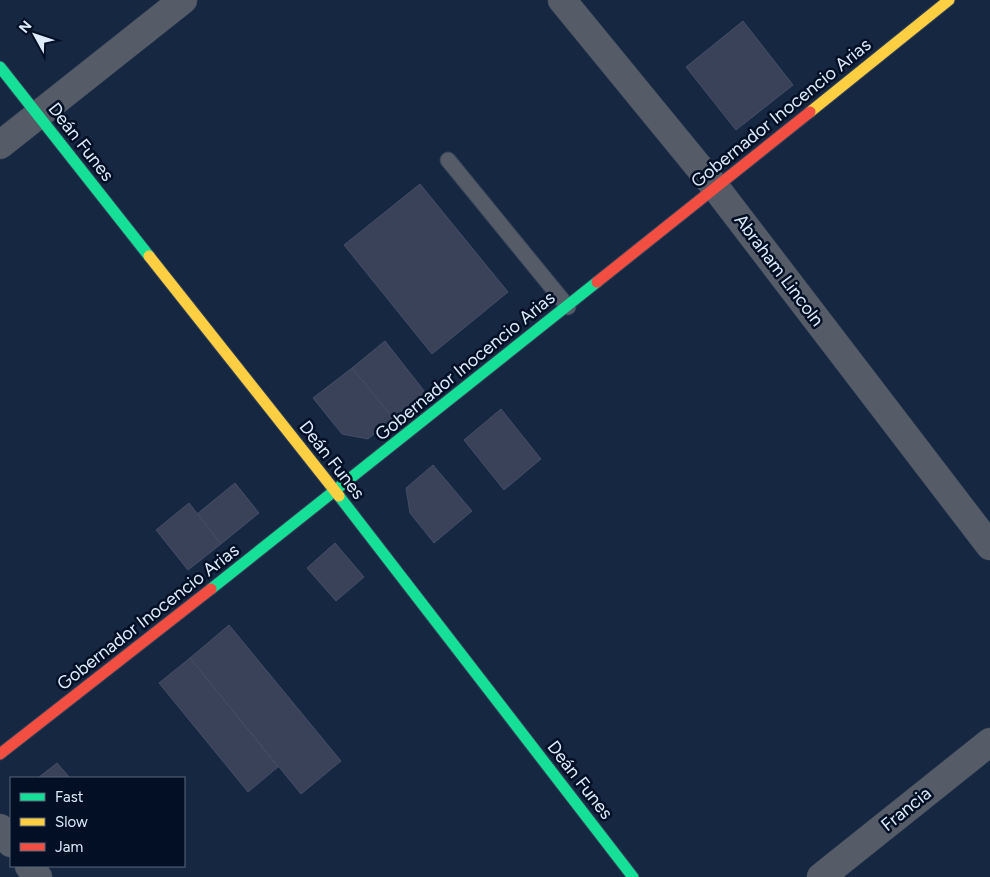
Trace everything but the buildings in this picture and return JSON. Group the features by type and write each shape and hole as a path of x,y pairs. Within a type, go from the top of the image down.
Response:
{"street":[{"path":"0,145 183,0"},
{"name":"Abraham Lincoln","path":"562,0 716,188 990,546"},
{"name":"Gobernador Inocencio Arias","path":"0,754 336,492 949,0"},
{"name":"Deán Funes","path":"0,67 336,492 633,877"},
{"name":"Francia","path":"821,877 990,742"},
{"path":"0,828 10,841"},
{"path":"30,867 38,877"}],"lane":[{"path":"448,160 568,307"}],"traffic: fast":[{"path":"0,67 149,256"},
{"path":"211,589 597,282"},
{"path":"339,496 633,877"}],"traffic: slow":[{"path":"810,112 949,0"},
{"path":"149,256 339,496"}],"traffic: jam":[{"path":"597,282 810,112"},
{"path":"0,754 211,589"}]}
